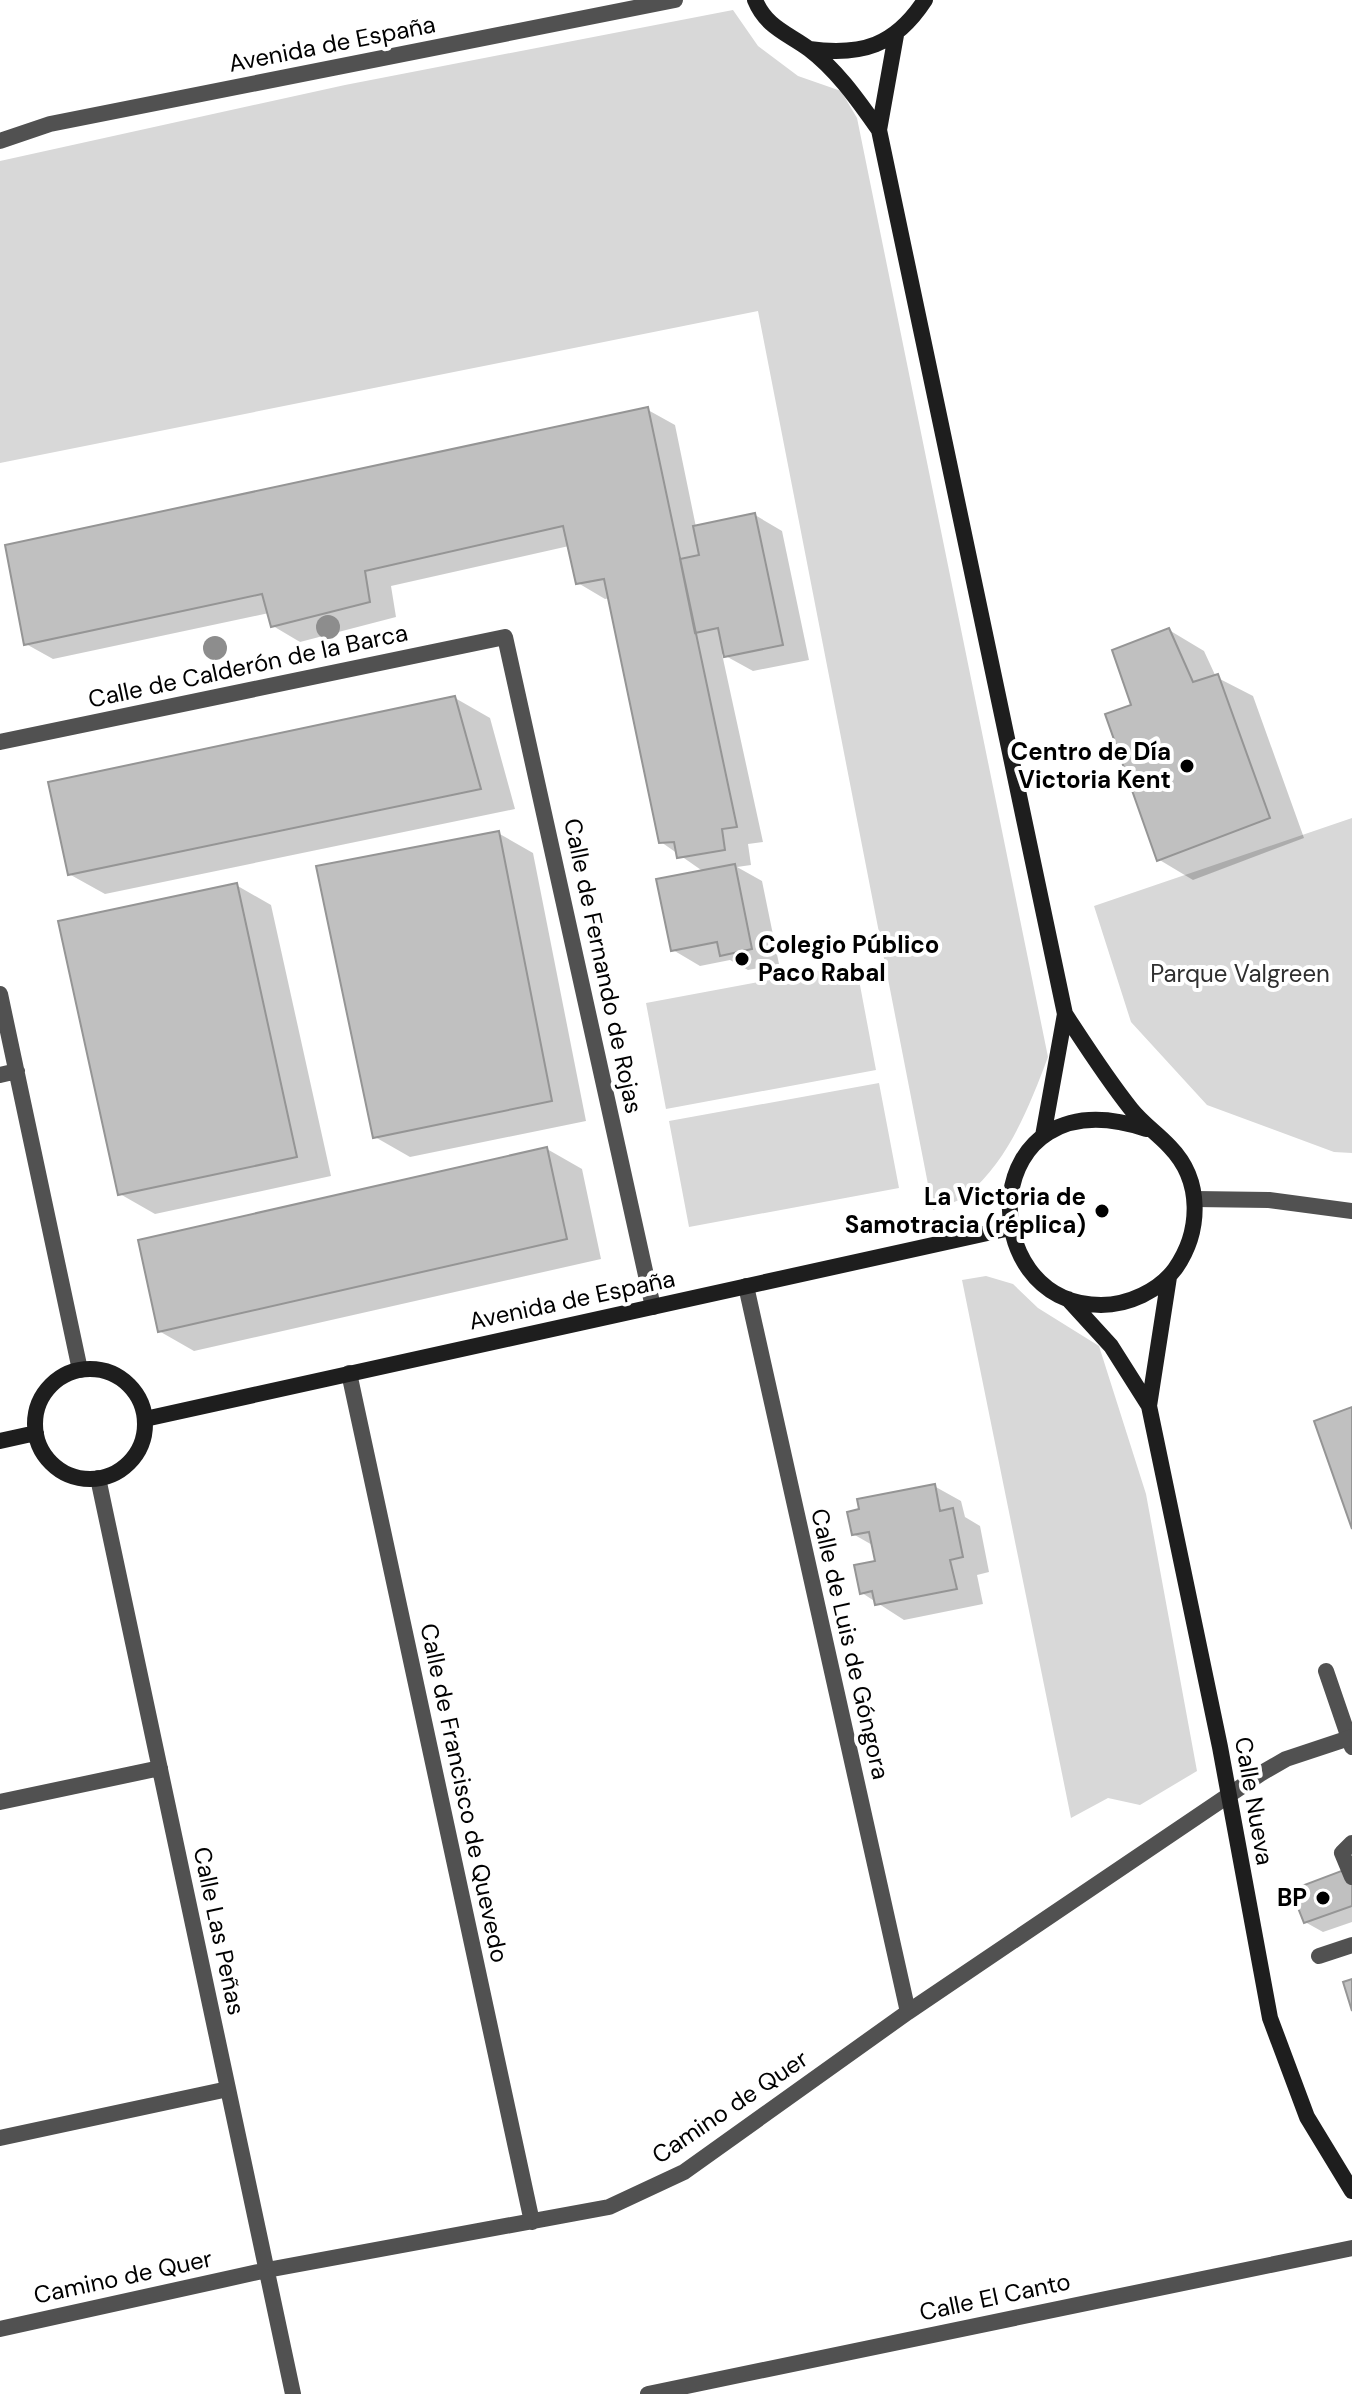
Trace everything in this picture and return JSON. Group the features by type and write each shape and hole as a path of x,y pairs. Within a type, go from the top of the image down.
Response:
{"street":[{"name":"Avenida de España","path":"0,141 50,124 675,0"},
{"path":"755,0 760,13 782,35 809,49 850,90 879,130"},
{"path":"809,49 840,53 869,48 896,35 925,0"},
{"path":"896,35 879,130 1065,1014 1043,1136"},
{"name":"Calle de Calderón de la Barca","path":"0,742 505,637"},
{"name":"Calle de Fernando de Rojas","path":"505,637 653,1307"},
{"path":"0,994 8,1073 80,1370"},
{"path":"1065,1014 1146,1129 1170,1147 1187,1171 1195,1199 1195,1226 1188,1251 1169,1277 1141,1296 1120,1303 1099,1305 1068,1299 1041,1282 1021,1258 1010,1228 1014,1176 1026,1154 1043,1136 1066,1123 1090,1117 1118,1120 1146,1129"},
{"path":"1195,1199 1269,1200 1352,1211"},
{"name":"Avenida de España","path":"145,1419 1010,1228"},
{"name":"Calle Nueva","path":"1169,1277 1149,1406 1270,2018 1307,2117 1352,2191"},
{"name":"Calle de Luis de Góngora","path":"746,1286 908,2012"},
{"name":"Calle Nueva","path":"1068,1299 1111,1346 1149,1406"},
{"path":"80,1370 107,1372 130,1386 140,1401 145,1419 138,1451 114,1473 98,1478 65,1473 41,1449 36,1433 36,1416 46,1393 64,1376 80,1370"},
{"name":"Calle de Francisco de Quevedo","path":"349,1373 532,2222"},
{"path":"0,1441 36,1433"},
{"name":"Calle Las Peñas","path":"98,1478 293,2394"},
{"path":"1326,1671 1350,1741"},
{"name":"Camino de Quer","path":"0,2329 267,2270 609,2207 684,2172 908,2012 1286,1759 1350,1741"},
{"path":"0,1802 160,1768"},
{"path":"1352,1843 1342,1853 1352,1877"},
{"path":"1319,1956 1352,1945"},
{"path":"0,2138 228,2089"},
{"name":"Calle El Canto","path":"648,2394 1352,2248"}],"green space":[{"path":"733,10 758,46 798,76 841,91 857,118 1048,1057 1016,1132 995,1166 967,1195 933,1210 758,311 0,463 0,161 345,85"},
{"name":"Parque Valgreen","path":"1352,818 1352,1153 1334,1152 1207,1105 1131,1022 1094,906"},
{"path":"856,964 876,1070 666,1109 646,1003"},
{"path":"879,1083 899,1188 689,1227 669,1121"},
{"path":"986,1276 1013,1284 1038,1308 1099,1346 1146,1494 1197,1771 1140,1805 1108,1798 1071,1818 962,1280"}],"building":[{"path":"648,407 737,827 722,829 725,850 677,858 674,842 659,843 604,579 576,584 563,526 365,571 370,602 271,627 262,594 24,645 5,545"},
{"path":"755,513 783,645 724,657 718,628 695,633 680,559 699,555 693,526"},
{"name":"Centro de Día Victoria Kent","path":"1169,628 1193,682 1218,674 1270,818 1157,861 1105,714 1131,705 1112,650"},
{"path":"455,696 481,789 68,875 48,782"},
{"path":"499,831 552,1101 373,1138 316,866"},
{"path":"735,864 752,949 720,956 717,942 671,951 656,879"},
{"path":"237,883 297,1157 118,1195 58,921"},
{"path":"547,1147 567,1239 158,1332 138,1240"},
{"path":"1352,1407 1352,1529 1314,1421"},
{"path":"935,1484 940,1511 953,1508 963,1557 950,1560 957,1589 875,1605 872,1591 860,1594 854,1565 875,1561 869,1532 852,1535 847,1512 859,1509 857,1499"},
{"name":"BP","path":"1352,1867 1352,1906 1304,1923 1291,1890"},
{"path":"1352,1979 1352,2011 1343,1982"}],"place":[{"name":"Centro de Día Victoria Kent","path":"1187,766"},
{"name":"Colegio Público Paco Rabal","path":"742,959"},
{"name":"La Victoria de Samotracia (réplica)","path":"1102,1211"},
{"name":"BP","path":"1323,1898"}]}
